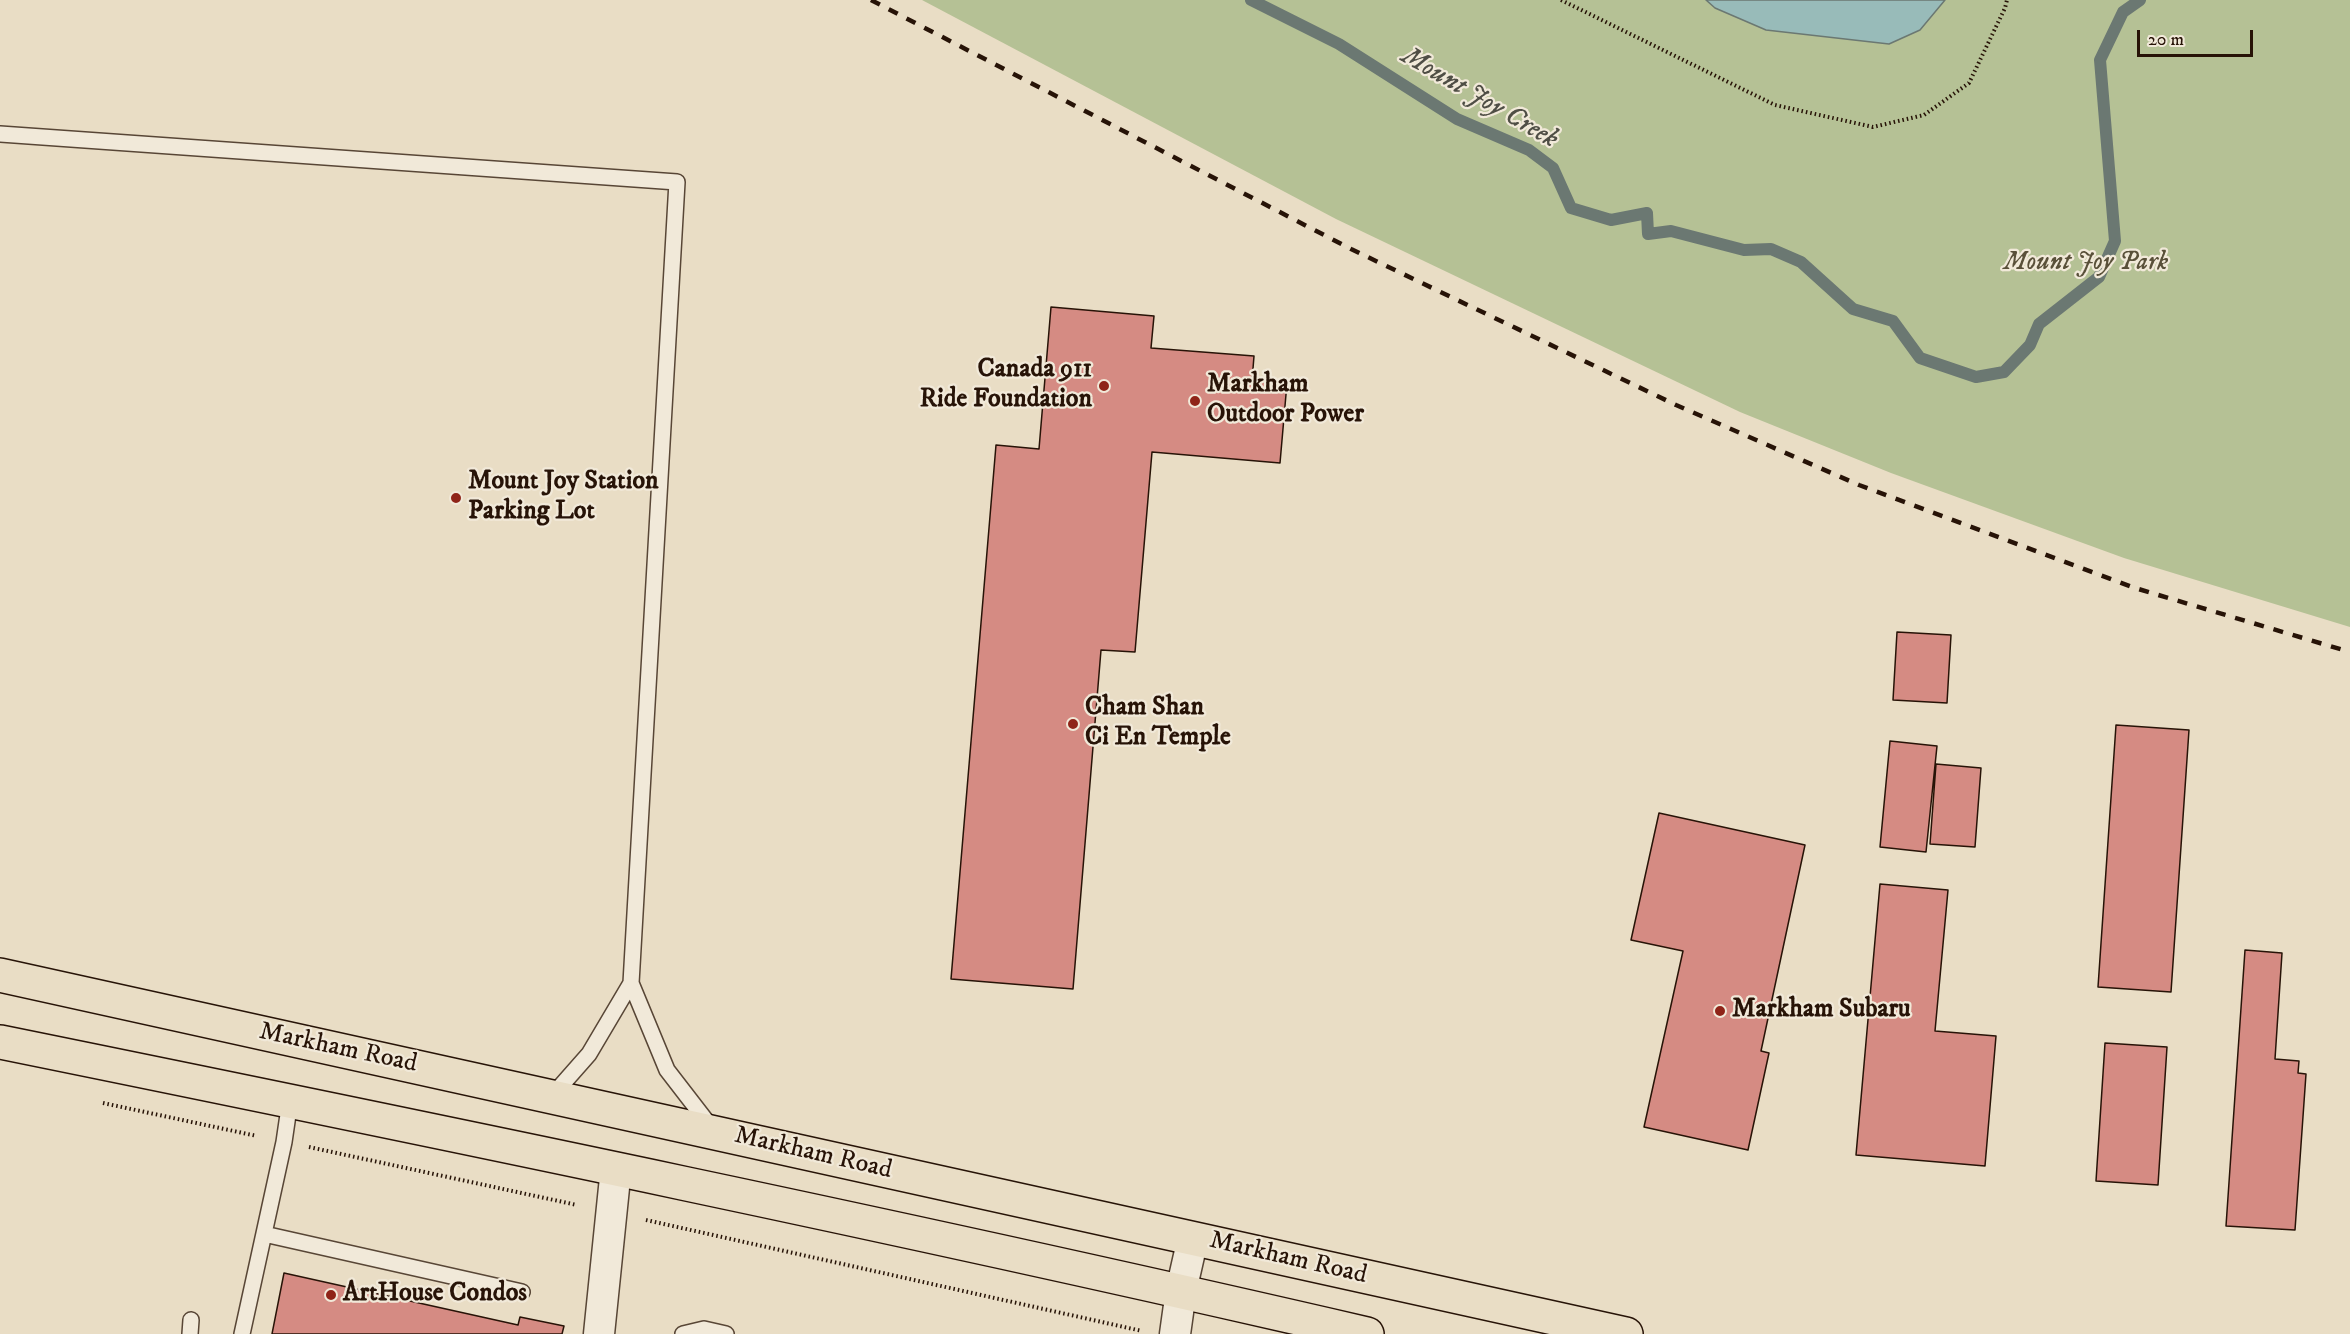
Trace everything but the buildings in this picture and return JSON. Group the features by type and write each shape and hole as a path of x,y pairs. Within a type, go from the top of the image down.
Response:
{"main road":[{"name":"Markham Road","path":"0,975 1626,1334"},
{"path":"0,1042 616,1168 1181,1291 1367,1334"}],"street":[{"path":"599,1334 616,1168"},
{"path":"1175,1334 1181,1291 1193,1238"}],"lane":[{"path":"0,134 677,182 631,983 667,1070 715,1132"},
{"path":"552,1096 590,1054 631,983"},
{"path":"242,1334 284,1142 290,1101"},
{"path":"264,1234 522,1292"},
{"path":"683,1334 704,1329 726,1334"}],"path":[{"path":"1561,0 1775,105 1873,127 1924,115 1969,83 2007,0"},
{"path":"102,1103 1136,1330"}],"green space":[{"name":"Mount Joy Park","path":"922,0 2350,0 2350,627 2124,558 1891,473 1740,412 1336,219"}],"water":[{"path":"1706,0 1945,0 1920,30 1889,44 1766,30 1715,8"}],"waterway":[{"name":"Mount Joy Creek","path":"1251,0 1339,44 1457,119 1529,150 1553,168 1571,208 1611,220 1647,213 1648,234 1671,231 1744,250 1771,249 1801,262 1853,309 1893,321 1920,358 1976,377 2004,372 2030,345 2039,324 2099,277 2115,241 2100,60 2123,12 2140,0"}],"railway":[{"path":"871,0 1351,249 1676,405 1859,485 2135,588 2350,652"}],"place":[{"name":"Canada 911 Ride Foundation","path":"1104,386"},
{"name":"Markham Outdoor Power","path":"1195,401"},
{"name":"Mount Joy Station Parking Lot","path":"456,498"},
{"name":"Cham Shan Ci En Temple","path":"1073,724"},
{"name":"Markham Subaru","path":"1720,1011"},
{"name":"ArtHouse Condos","path":"331,1295"}]}
